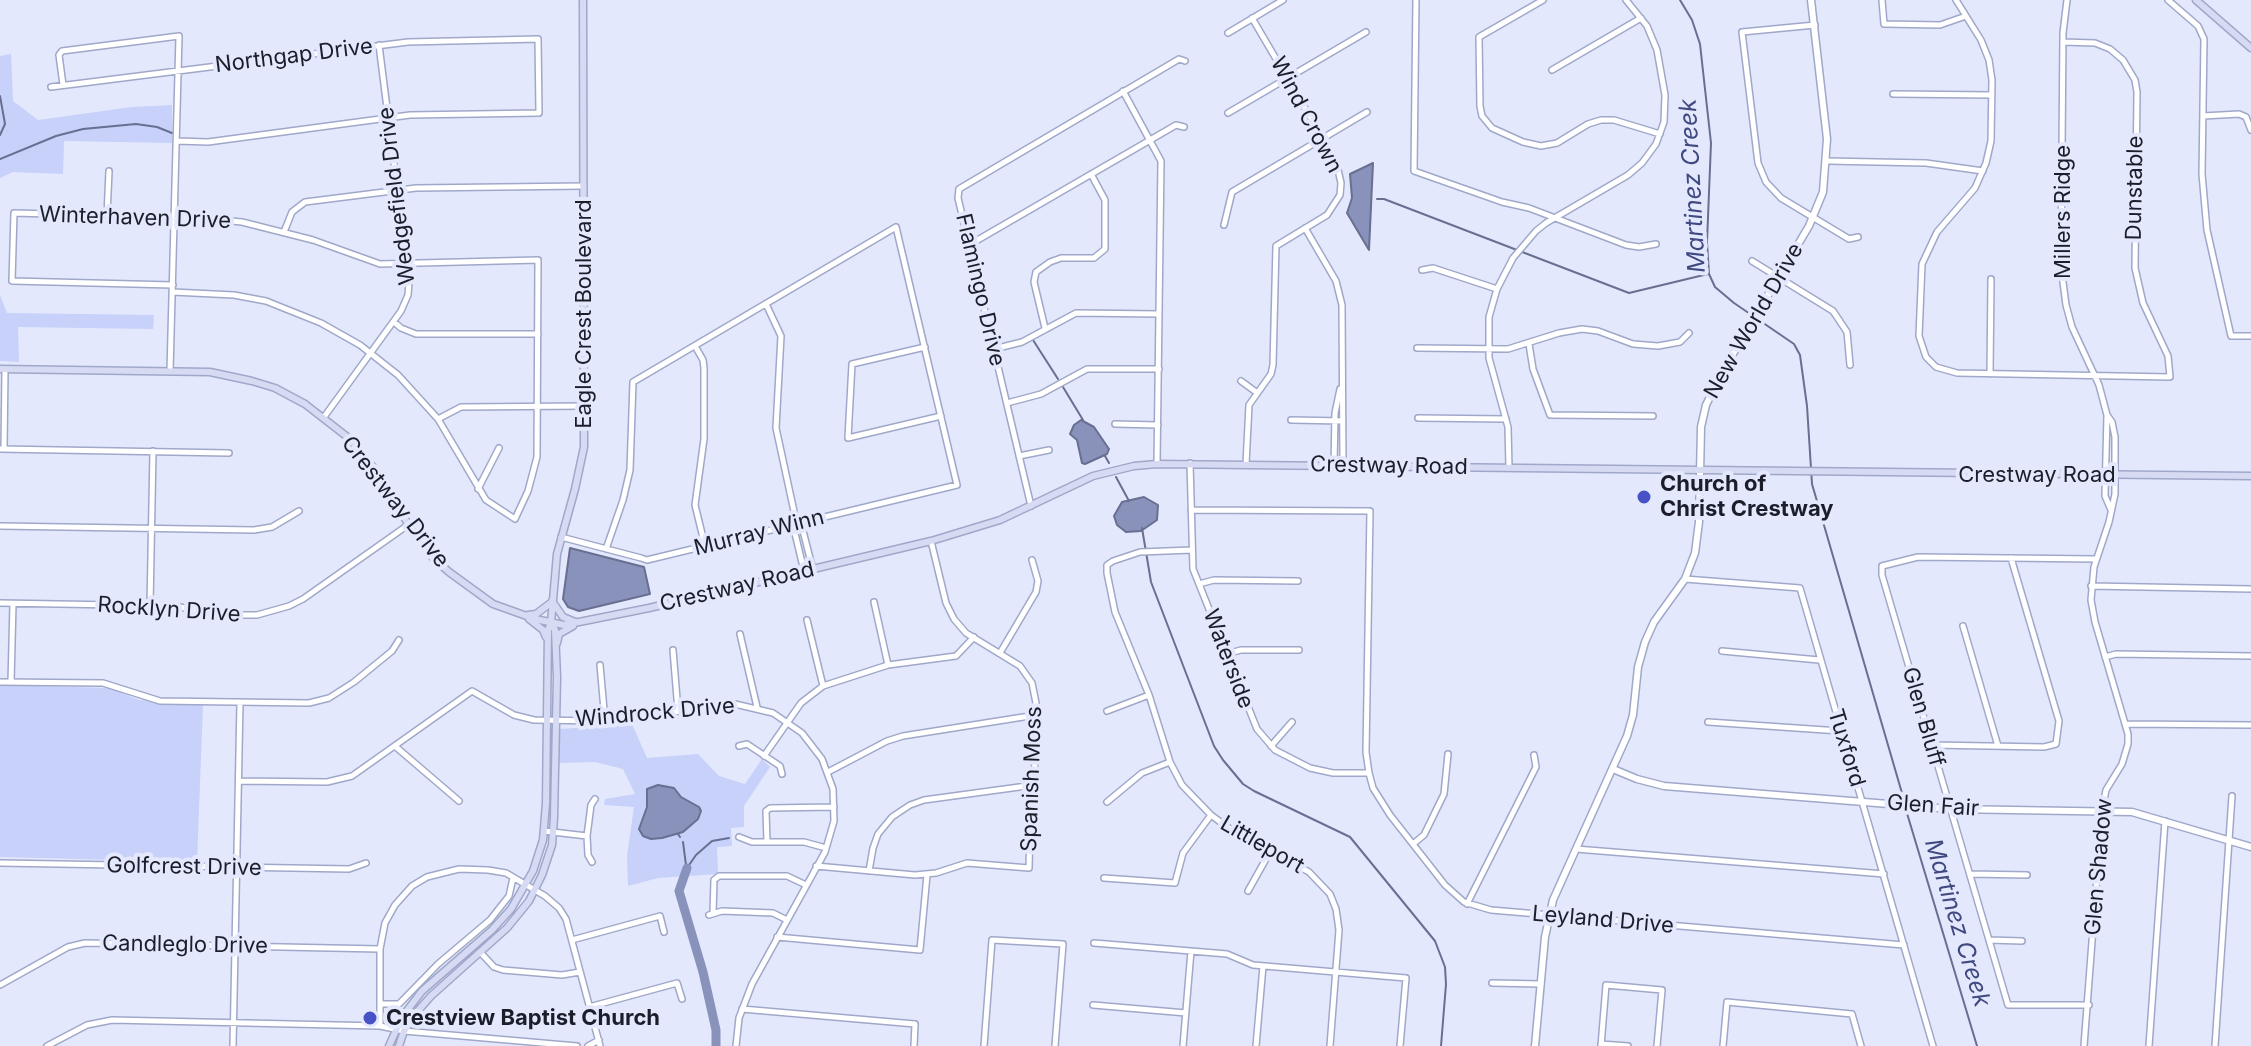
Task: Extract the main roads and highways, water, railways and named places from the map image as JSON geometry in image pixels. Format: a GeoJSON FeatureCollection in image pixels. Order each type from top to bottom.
{"type":"FeatureCollection","features":[{"type":"Feature","properties":{"kind":"main road","name":"Eagle Crest Boulevard"},"geometry":{"type":"LineString","coordinates":[[389,1046],[395,1030],[422,991],[501,921],[527,886],[540,853],[544,831],[548,641],[552,601],[561,537],[580,468],[585,406],[583,0]]}},
{"type":"Feature","properties":{"kind":"main road"},"geometry":{"type":"LineString","coordinates":[[2196,0],[2251,48]]}},
{"type":"Feature","properties":{"kind":"main road","name":"Crestway Drive"},"geometry":{"type":"LineString","coordinates":[[2,369],[210,372],[252,381],[295,398],[324,417],[366,457],[408,525],[433,558],[493,604],[551,623]]}},
{"type":"Feature","properties":{"kind":"main road","name":"Crestway Road"},"geometry":{"type":"LineString","coordinates":[[551,623],[580,623],[931,541],[988,524],[1093,476],[1157,464],[2251,476]]}},
{"type":"Feature","properties":{"kind":"main road"},"geometry":{"type":"LineString","coordinates":[[524,616],[536,614],[552,601],[563,617],[580,623]]}},
{"type":"Feature","properties":{"kind":"main road"},"geometry":{"type":"LineString","coordinates":[[524,616],[543,630],[548,641]]}},
{"type":"Feature","properties":{"kind":"main road","name":"Eagle Crest Boulevard"},"geometry":{"type":"LineString","coordinates":[[399,1046],[404,1031],[431,996],[518,916],[535,890],[547,861],[553,832],[556,721],[555,630],[551,623]]}},
{"type":"Feature","properties":{"kind":"main road"},"geometry":{"type":"LineString","coordinates":[[555,650],[559,634],[580,623]]}},
{"type":"Feature","properties":{"kind":"waterway","name":"Martinez Creek"},"geometry":{"type":"LineString","coordinates":[[1680,0],[1692,20],[1700,44],[1711,143],[1707,242],[1709,274],[1715,287],[1794,344],[1800,355],[1812,484],[1904,800]]}},
{"type":"Feature","properties":{"kind":"waterway"},"geometry":{"type":"LineString","coordinates":[[0,96],[5,124],[0,135]]}},
{"type":"Feature","properties":{"kind":"waterway"},"geometry":{"type":"LineString","coordinates":[[0,159],[56,136],[83,129],[136,124],[172,133]]}},
{"type":"Feature","properties":{"kind":"waterway"},"geometry":{"type":"LineString","coordinates":[[1377,199],[1384,199],[1629,293],[1708,274]]}},
{"type":"Feature","properties":{"kind":"waterway"},"geometry":{"type":"LineString","coordinates":[[1033,340],[1058,379]]}},
{"type":"Feature","properties":{"kind":"waterway"},"geometry":{"type":"LineString","coordinates":[[1063,387],[1083,420]]}},
{"type":"Feature","properties":{"kind":"waterway"},"geometry":{"type":"LineString","coordinates":[[1105,456],[1109,463]]}},
{"type":"Feature","properties":{"kind":"waterway"},"geometry":{"type":"LineString","coordinates":[[1116,477],[1129,501]]}},
{"type":"Feature","properties":{"kind":"waterway"},"geometry":{"type":"LineString","coordinates":[[1142,528],[1151,582],[1214,746],[1223,760],[1243,784],[1254,791],[1350,837],[1435,941],[1445,967],[1446,984],[1441,1046]]}},
{"type":"Feature","properties":{"kind":"waterway","name":"Martinez Creek"},"geometry":{"type":"LineString","coordinates":[[1906,810],[1977,1046]]}},
{"type":"Feature","properties":{"kind":"waterway"},"geometry":{"type":"LineString","coordinates":[[687,868],[712,841],[729,838]]}},
{"type":"Feature","properties":{"kind":"waterway"},"geometry":{"type":"LineString","coordinates":[[683,842],[686,865]]}},
{"type":"Feature","properties":{"kind":"waterway"},"geometry":{"type":"LineString","coordinates":[[687,868],[679,891],[703,972],[716,1030],[716,1046]]}},
{"type":"Feature","properties":{"kind":"place","name":"Church of Christ Crestway"},"geometry":{"type":"Point","coordinates":[1644,497]}},
{"type":"Feature","properties":{"kind":"place","name":"Crestview Baptist Church"},"geometry":{"type":"Point","coordinates":[370,1018]}}]}
